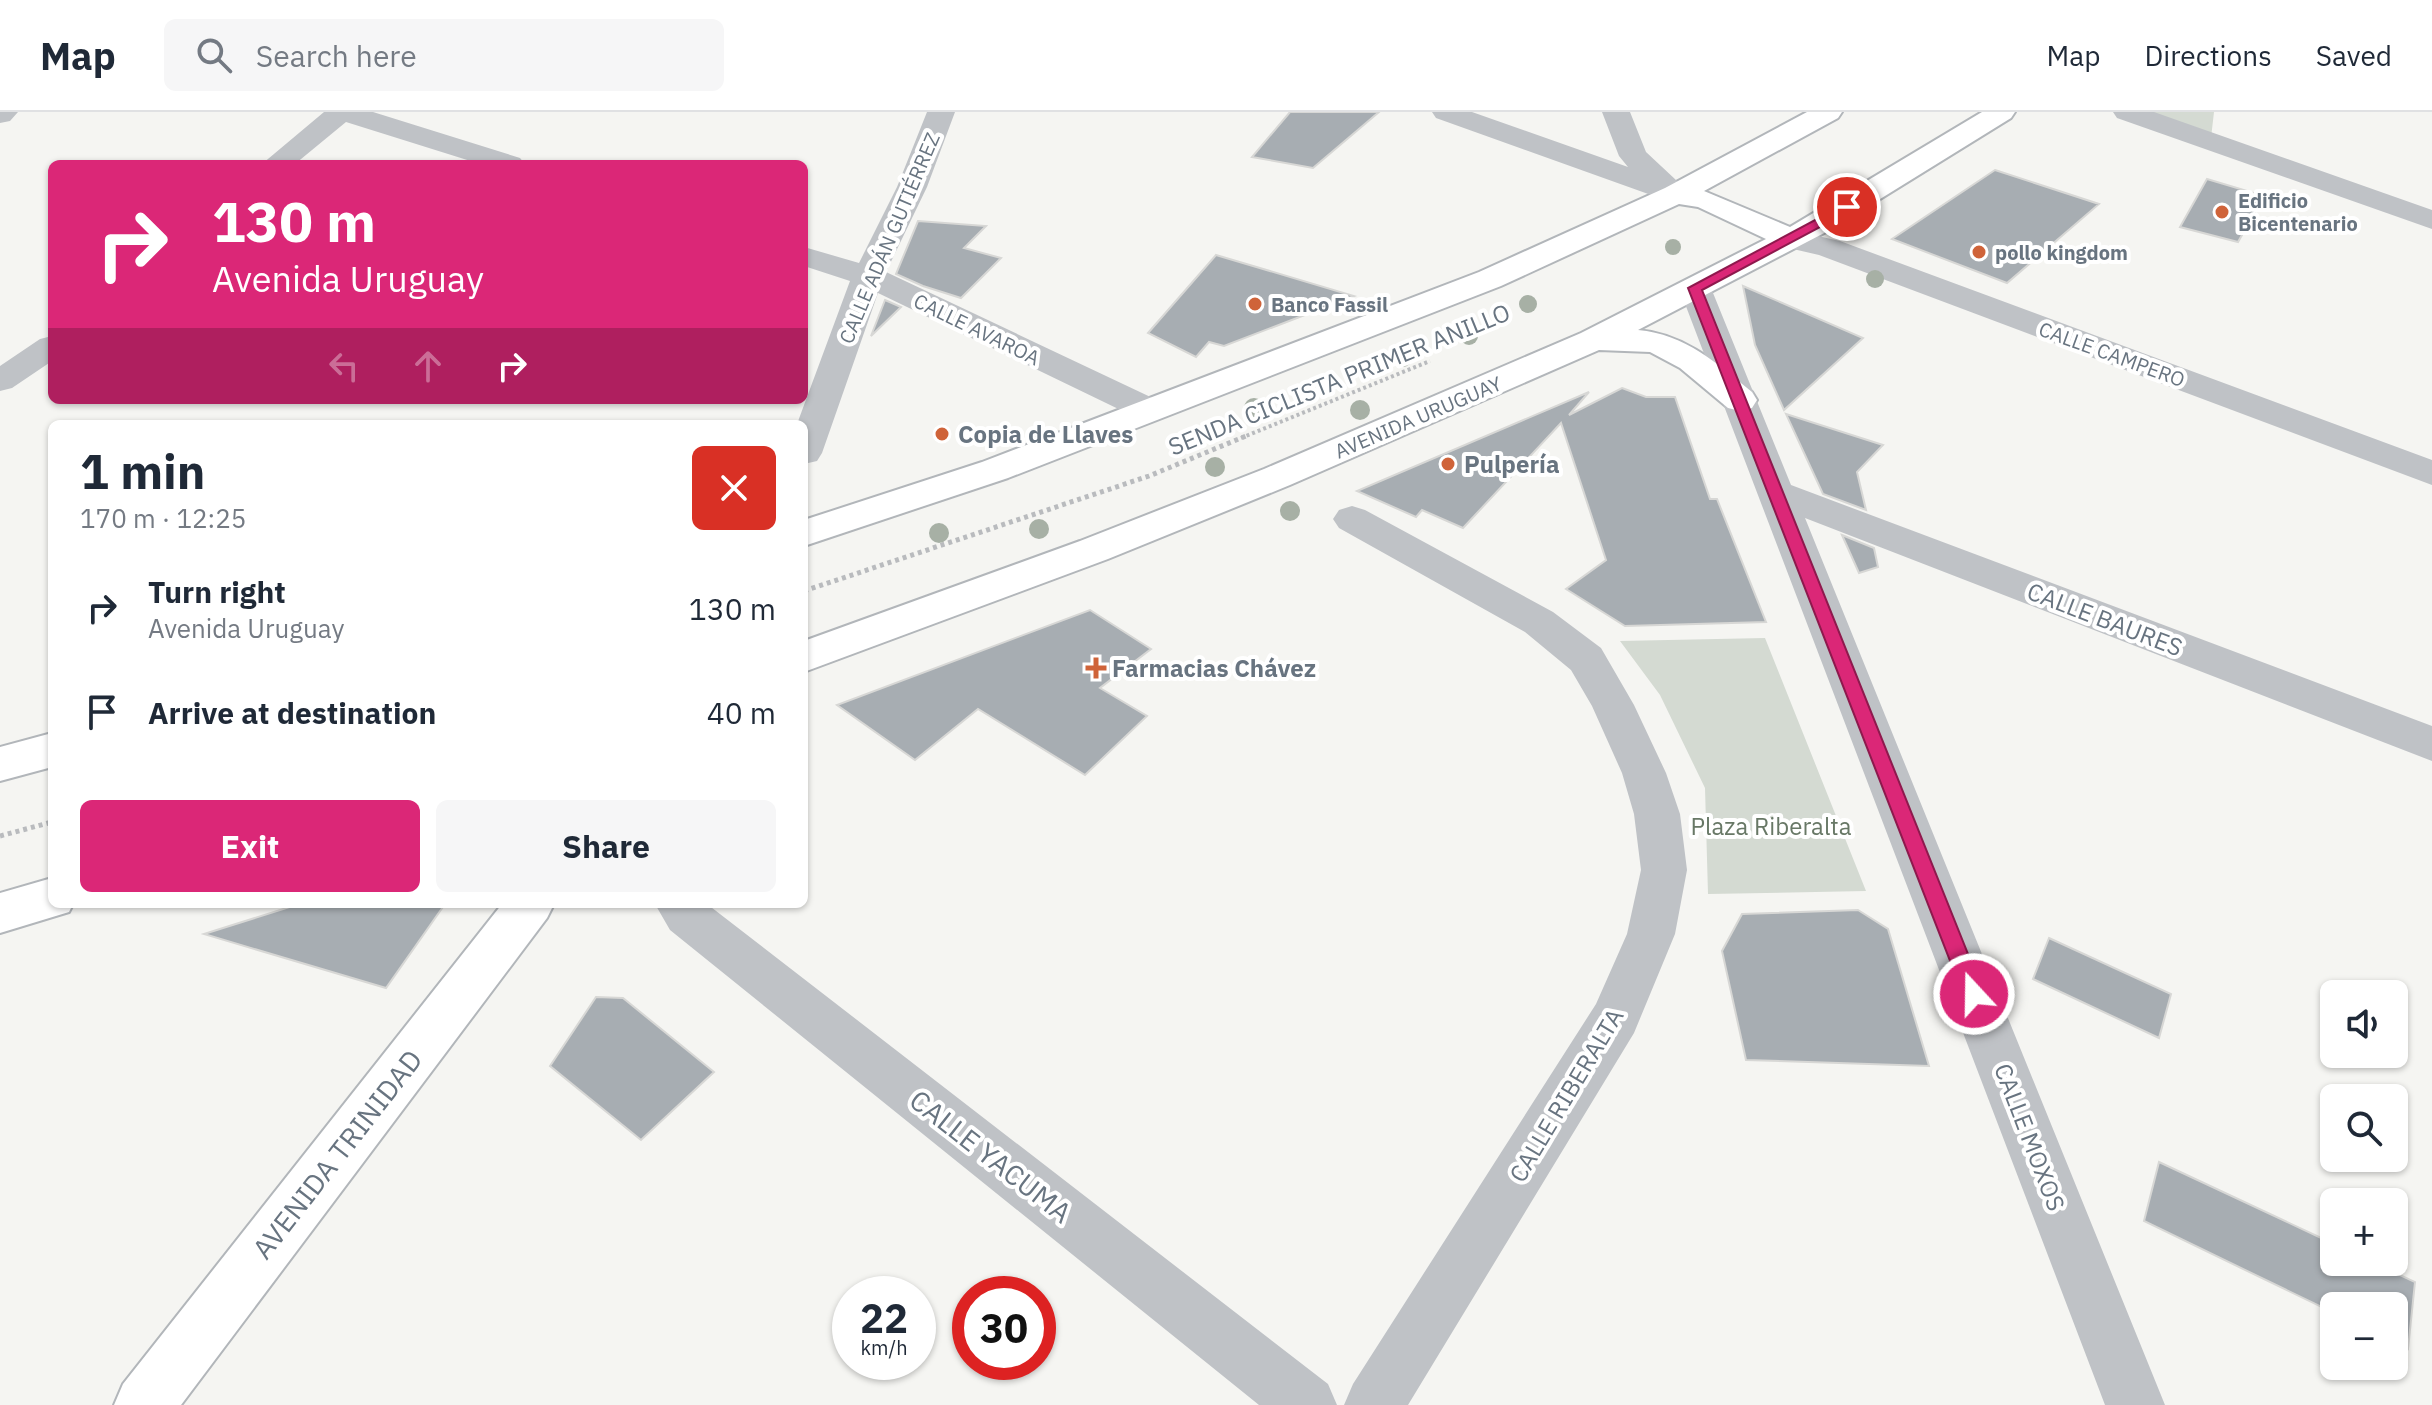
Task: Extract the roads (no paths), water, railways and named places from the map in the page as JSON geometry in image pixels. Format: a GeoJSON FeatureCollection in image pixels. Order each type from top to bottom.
{"type":"FeatureCollection","features":[{"type":"Feature","properties":{"kind":"main road"},"geometry":{"type":"LineString","coordinates":[[808,532],[995,470],[1490,279],[1676,194],[1828,112]]}},
{"type":"Feature","properties":{"kind":"main road","name":"AVENIDA URUGUAY"},"geometry":{"type":"LineString","coordinates":[[808,656],[1094,550],[1277,477],[1593,340],[1791,239],[2001,112]]}},
{"type":"Feature","properties":{"kind":"main road"},"geometry":{"type":"LineString","coordinates":[[1676,194],[1707,200],[1791,239]]}},
{"type":"Feature","properties":{"kind":"main road"},"geometry":{"type":"LineString","coordinates":[[1593,340],[1626,337],[1666,344],[1740,400]]}},
{"type":"Feature","properties":{"kind":"main road"},"geometry":{"type":"LineString","coordinates":[[0,764],[48,751]]}},
{"type":"Feature","properties":{"kind":"main road"},"geometry":{"type":"LineString","coordinates":[[0,913],[48,899]]}},
{"type":"Feature","properties":{"kind":"main road","name":"AVENIDA TRINIDAD"},"geometry":{"type":"LineString","coordinates":[[144,1405],[527,908]]}},
{"type":"Feature","properties":{"kind":"street"},"geometry":{"type":"LineString","coordinates":[[282,160],[342,112],[497,160]]}},
{"type":"Feature","properties":{"kind":"street","name":"CALLE ADÁN GUTIÉRREZ"},"geometry":{"type":"LineString","coordinates":[[808,442],[868,276],[912,187],[941,112]]}},
{"type":"Feature","properties":{"kind":"street"},"geometry":{"type":"LineString","coordinates":[[1446,112],[1676,194]]}},
{"type":"Feature","properties":{"kind":"street"},"geometry":{"type":"LineString","coordinates":[[1616,112],[1633,156],[1676,194]]}},
{"type":"Feature","properties":{"kind":"street"},"geometry":{"type":"LineString","coordinates":[[2127,112],[2432,220]]}},
{"type":"Feature","properties":{"kind":"street","name":"CALLE CAMPERO"},"geometry":{"type":"LineString","coordinates":[[1791,239],[1829,248],[2432,473]]}},
{"type":"Feature","properties":{"kind":"street","name":"CALLE AVAROA"},"geometry":{"type":"LineString","coordinates":[[808,257],[868,276],[1147,409]]}},
{"type":"Feature","properties":{"kind":"street","name":"CALLE MOXOS"},"geometry":{"type":"LineString","coordinates":[[1695,288],[2135,1405]]}},
{"type":"Feature","properties":{"kind":"street"},"geometry":{"type":"LineString","coordinates":[[0,381],[48,349]]}},
{"type":"Feature","properties":{"kind":"street","name":"CALLE BAURES"},"geometry":{"type":"LineString","coordinates":[[1778,494],[2432,744]]}},
{"type":"Feature","properties":{"kind":"street","name":"CALLE RIBERALTA"},"geometry":{"type":"LineString","coordinates":[[1352,519],[1539,622],[1586,659],[1613,705],[1644,773],[1657,814],[1664,870],[1651,934],[1616,1017],[1374,1405]]}},
{"type":"Feature","properties":{"kind":"street","name":"CALLE YACUMA"},"geometry":{"type":"LineString","coordinates":[[682,908],[687,916],[1307,1405]]}},
{"type":"Feature","properties":{"kind":"place","name":"Edificio Bicentenario"},"geometry":{"type":"Point","coordinates":[2222,212]}},
{"type":"Feature","properties":{"kind":"place","name":"pollo kingdom"},"geometry":{"type":"Point","coordinates":[1979,252]}},
{"type":"Feature","properties":{"kind":"place","name":"Banco Fassil"},"geometry":{"type":"Point","coordinates":[1255,304]}},
{"type":"Feature","properties":{"kind":"place","name":"Copia de Llaves"},"geometry":{"type":"Point","coordinates":[942,434]}},
{"type":"Feature","properties":{"kind":"place","name":"Pulpería"},"geometry":{"type":"Point","coordinates":[1448,464]}},
{"type":"Feature","properties":{"kind":"place","name":"Farmacias Chávez"},"geometry":{"type":"Point","coordinates":[1096,668]}},
{"type":"Feature","properties":{"kind":"park label","name":"Plaza Riberalta"},"geometry":{"type":"Point","coordinates":[1771,826]}}]}
